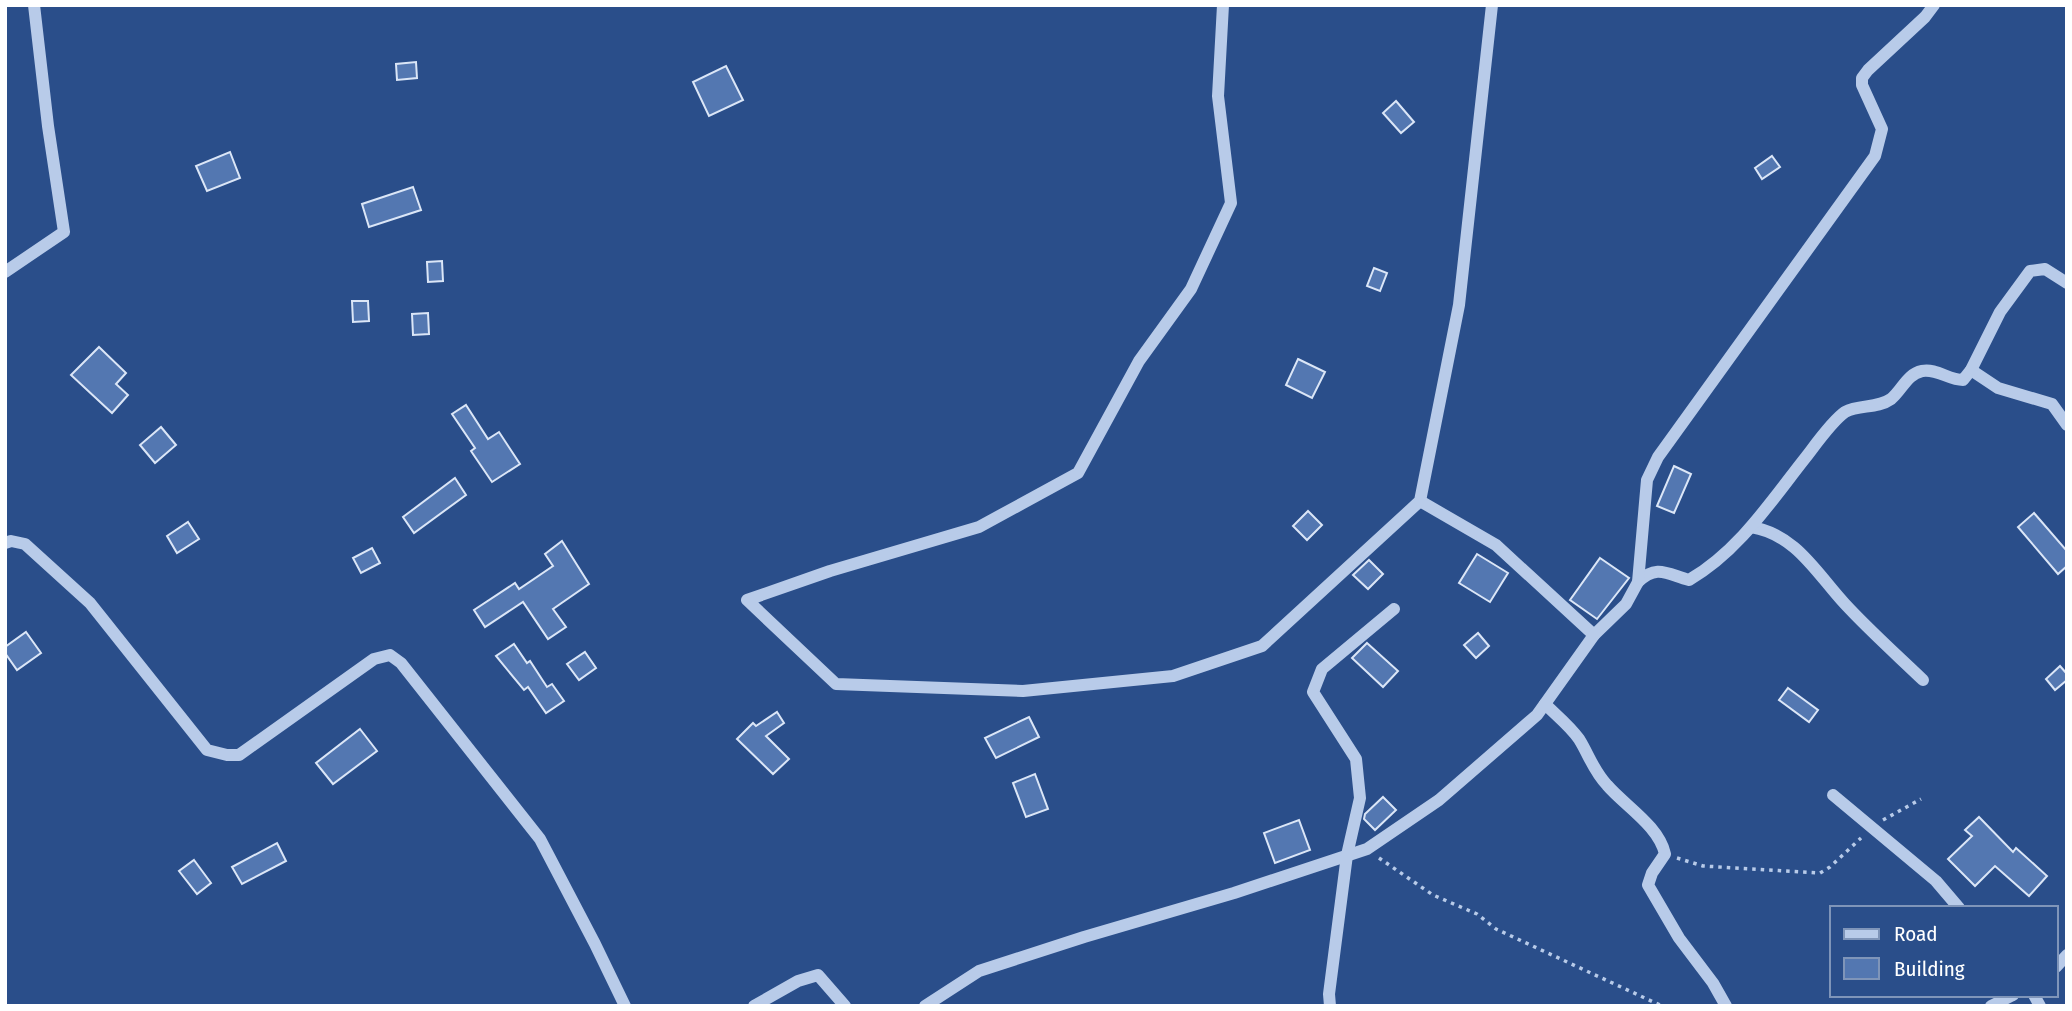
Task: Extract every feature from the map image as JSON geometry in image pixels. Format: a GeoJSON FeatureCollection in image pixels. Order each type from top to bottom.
{"type":"FeatureCollection","features":[{"type":"Feature","properties":{"kind":"street"},"geometry":{"type":"LineString","coordinates":[[5,272],[64,232],[34,5]]}},
{"type":"Feature","properties":{"kind":"street"},"geometry":{"type":"LineString","coordinates":[[1223,5],[1218,96],[1231,204],[1191,289],[1139,361],[1078,473],[979,527],[830,571],[747,600],[836,684],[1023,691],[1173,676],[1262,646],[1420,501],[1460,305],[1492,5]]}},
{"type":"Feature","properties":{"kind":"street"},"geometry":{"type":"LineString","coordinates":[[925,1006],[979,971],[1367,849],[1439,800],[1537,715],[1594,635],[1626,604],[1637,582],[1647,480],[1658,457],[1875,156],[1882,129],[1862,85],[1862,78],[1934,5]]}},
{"type":"Feature","properties":{"kind":"street"},"geometry":{"type":"LineString","coordinates":[[1637,582],[1648,573],[1659,571],[1689,580],[1727,553],[1845,412],[1875,407],[1890,399],[1912,375],[1922,371],[1929,370],[1954,380],[1963,380],[1971,370],[2000,312],[2030,271],[2045,269],[2067,283]]}},
{"type":"Feature","properties":{"kind":"street"},"geometry":{"type":"LineString","coordinates":[[1971,370],[1998,388],[2052,404],[2067,425]]}},
{"type":"Feature","properties":{"kind":"street"},"geometry":{"type":"LineString","coordinates":[[1420,501],[1496,545],[1594,635]]}},
{"type":"Feature","properties":{"kind":"street"},"geometry":{"type":"LineString","coordinates":[[1751,527],[1770,530],[1793,547],[1818,570],[1845,604],[1923,680]]}},
{"type":"Feature","properties":{"kind":"street"},"geometry":{"type":"LineString","coordinates":[[7,539],[26,544],[90,603],[207,750],[239,755],[374,659],[390,655],[401,663],[540,839],[596,944],[625,1006]]}},
{"type":"Feature","properties":{"kind":"street"},"geometry":{"type":"LineString","coordinates":[[1330,1006],[1329,994],[1347,855],[1360,798],[1356,759],[1312,692],[1322,669],[1394,609]]}},
{"type":"Feature","properties":{"kind":"street"},"geometry":{"type":"LineString","coordinates":[[1545,704],[1578,738],[1591,766],[1607,785],[1663,844],[1665,854],[1652,873],[1648,885],[1679,938],[1713,983],[1726,1006]]}},
{"type":"Feature","properties":{"kind":"street"},"geometry":{"type":"LineString","coordinates":[[1833,795],[1936,881],[1957,906]]}},
{"type":"Feature","properties":{"kind":"street"},"geometry":{"type":"LineString","coordinates":[[754,1006],[798,981],[818,975],[845,1006]]}},
{"type":"Feature","properties":{"kind":"street"},"geometry":{"type":"LineString","coordinates":[[1991,1006],[2009,997]]}},
{"type":"Feature","properties":{"kind":"path"},"geometry":{"type":"LineString","coordinates":[[1665,854],[1703,866],[1820,873],[1888,816],[1921,799]]}},
{"type":"Feature","properties":{"kind":"path"},"geometry":{"type":"LineString","coordinates":[[1367,849],[1433,895],[1477,914],[1496,929],[1662,1006]]}},
{"type":"Feature","properties":{"kind":"building"},"geometry":{"type":"Polygon","coordinates":[[[416,62],[417,78],[397,80],[396,64],[416,62]]]}},
{"type":"Feature","properties":{"kind":"building"},"geometry":{"type":"Polygon","coordinates":[[[726,66],[743,100],[709,116],[693,82],[726,66]]]}},
{"type":"Feature","properties":{"kind":"building"},"geometry":{"type":"Polygon","coordinates":[[[1396,101],[1414,122],[1401,133],[1383,113],[1396,101]]]}},
{"type":"Feature","properties":{"kind":"building"},"geometry":{"type":"Polygon","coordinates":[[[230,152],[240,178],[207,191],[196,166],[230,152]]]}},
{"type":"Feature","properties":{"kind":"building"},"geometry":{"type":"Polygon","coordinates":[[[1772,156],[1780,167],[1762,179],[1755,168],[1772,156]]]}},
{"type":"Feature","properties":{"kind":"building"},"geometry":{"type":"Polygon","coordinates":[[[413,187],[421,210],[369,227],[362,204],[413,187]]]}},
{"type":"Feature","properties":{"kind":"building"},"geometry":{"type":"Polygon","coordinates":[[[442,261],[443,281],[428,282],[427,262],[442,261]]]}},
{"type":"Feature","properties":{"kind":"building"},"geometry":{"type":"Polygon","coordinates":[[[1374,268],[1387,273],[1380,291],[1367,286],[1374,268]]]}},
{"type":"Feature","properties":{"kind":"building"},"geometry":{"type":"Polygon","coordinates":[[[352,301],[368,301],[369,321],[353,322],[352,301]]]}},
{"type":"Feature","properties":{"kind":"building"},"geometry":{"type":"Polygon","coordinates":[[[428,313],[429,334],[413,335],[412,314],[428,313]]]}},
{"type":"Feature","properties":{"kind":"building"},"geometry":{"type":"Polygon","coordinates":[[[99,347],[126,373],[116,384],[128,395],[112,413],[71,375],[99,347]]]}},
{"type":"Feature","properties":{"kind":"building"},"geometry":{"type":"Polygon","coordinates":[[[1298,359],[1325,372],[1312,398],[1286,385],[1298,359]]]}},
{"type":"Feature","properties":{"kind":"building"},"geometry":{"type":"Polygon","coordinates":[[[466,405],[488,439],[499,432],[520,464],[492,482],[471,451],[475,448],[452,414],[466,405]]]}},
{"type":"Feature","properties":{"kind":"building"},"geometry":{"type":"Polygon","coordinates":[[[161,427],[176,445],[155,463],[140,445],[161,427]]]}},
{"type":"Feature","properties":{"kind":"building"},"geometry":{"type":"Polygon","coordinates":[[[1674,466],[1691,474],[1674,513],[1657,506],[1674,466]]]}},
{"type":"Feature","properties":{"kind":"building"},"geometry":{"type":"Polygon","coordinates":[[[455,478],[466,495],[414,533],[403,517],[455,478]]]}},
{"type":"Feature","properties":{"kind":"building"},"geometry":{"type":"Polygon","coordinates":[[[1308,511],[1322,525],[1307,540],[1293,526],[1308,511]]]}},
{"type":"Feature","properties":{"kind":"building"},"geometry":{"type":"Polygon","coordinates":[[[2034,513],[2067,551],[2067,566],[2058,574],[2018,527],[2034,513]]]}},
{"type":"Feature","properties":{"kind":"building"},"geometry":{"type":"Polygon","coordinates":[[[188,522],[199,539],[177,553],[167,536],[188,522]]]}},
{"type":"Feature","properties":{"kind":"building"},"geometry":{"type":"Polygon","coordinates":[[[562,541],[589,584],[553,609],[566,627],[548,639],[523,602],[485,627],[474,610],[515,583],[519,589],[553,566],[545,554],[562,541]]]}},
{"type":"Feature","properties":{"kind":"building"},"geometry":{"type":"Polygon","coordinates":[[[372,548],[380,563],[361,573],[353,558],[372,548]]]}},
{"type":"Feature","properties":{"kind":"building"},"geometry":{"type":"Polygon","coordinates":[[[1477,554],[1508,573],[1490,602],[1459,583],[1477,554]]]}},
{"type":"Feature","properties":{"kind":"building"},"geometry":{"type":"Polygon","coordinates":[[[1600,558],[1629,578],[1597,619],[1570,600],[1600,558]]]}},
{"type":"Feature","properties":{"kind":"building"},"geometry":{"type":"Polygon","coordinates":[[[1369,560],[1383,574],[1368,589],[1353,575],[1369,560]]]}},
{"type":"Feature","properties":{"kind":"building"},"geometry":{"type":"Polygon","coordinates":[[[26,632],[41,653],[17,670],[5,653],[5,647],[26,632]]]}},
{"type":"Feature","properties":{"kind":"building"},"geometry":{"type":"Polygon","coordinates":[[[1478,633],[1489,646],[1476,658],[1464,645],[1478,633]]]}},
{"type":"Feature","properties":{"kind":"building"},"geometry":{"type":"Polygon","coordinates":[[[1367,643],[1398,671],[1383,687],[1352,658],[1367,643]]]}},
{"type":"Feature","properties":{"kind":"building"},"geometry":{"type":"Polygon","coordinates":[[[514,644],[527,663],[530,661],[547,687],[552,684],[564,701],[546,713],[528,687],[524,690],[496,656],[514,644]]]}},
{"type":"Feature","properties":{"kind":"building"},"geometry":{"type":"Polygon","coordinates":[[[585,652],[596,668],[579,680],[567,664],[585,652]]]}},
{"type":"Feature","properties":{"kind":"building"},"geometry":{"type":"Polygon","coordinates":[[[2060,666],[2067,674],[2067,680],[2055,690],[2046,679],[2060,666]]]}},
{"type":"Feature","properties":{"kind":"building"},"geometry":{"type":"Polygon","coordinates":[[[1788,688],[1818,710],[1809,722],[1779,700],[1788,688]]]}},
{"type":"Feature","properties":{"kind":"building"},"geometry":{"type":"Polygon","coordinates":[[[777,712],[784,723],[766,736],[789,759],[773,774],[737,739],[753,723],[756,726],[777,712]]]}},
{"type":"Feature","properties":{"kind":"building"},"geometry":{"type":"Polygon","coordinates":[[[1029,717],[1039,737],[996,758],[985,738],[1029,717]]]}},
{"type":"Feature","properties":{"kind":"building"},"geometry":{"type":"Polygon","coordinates":[[[360,729],[377,751],[333,784],[316,763],[360,729]]]}},
{"type":"Feature","properties":{"kind":"building"},"geometry":{"type":"Polygon","coordinates":[[[1035,774],[1048,809],[1026,817],[1013,783],[1035,774]]]}},
{"type":"Feature","properties":{"kind":"building"},"geometry":{"type":"Polygon","coordinates":[[[1383,797],[1396,810],[1375,830],[1364,819],[1365,814],[1383,797]]]}},
{"type":"Feature","properties":{"kind":"building"},"geometry":{"type":"Polygon","coordinates":[[[1979,817],[2013,852],[2016,848],[2047,876],[2029,896],[1995,866],[1975,886],[1948,859],[1972,836],[1965,830],[1979,817]]]}},
{"type":"Feature","properties":{"kind":"building"},"geometry":{"type":"Polygon","coordinates":[[[1299,820],[1310,850],[1275,863],[1264,833],[1299,820]]]}},
{"type":"Feature","properties":{"kind":"building"},"geometry":{"type":"Polygon","coordinates":[[[277,843],[286,861],[242,884],[232,867],[277,843]]]}},
{"type":"Feature","properties":{"kind":"building"},"geometry":{"type":"Polygon","coordinates":[[[194,860],[211,883],[197,894],[179,871],[194,860]]]}}]}
